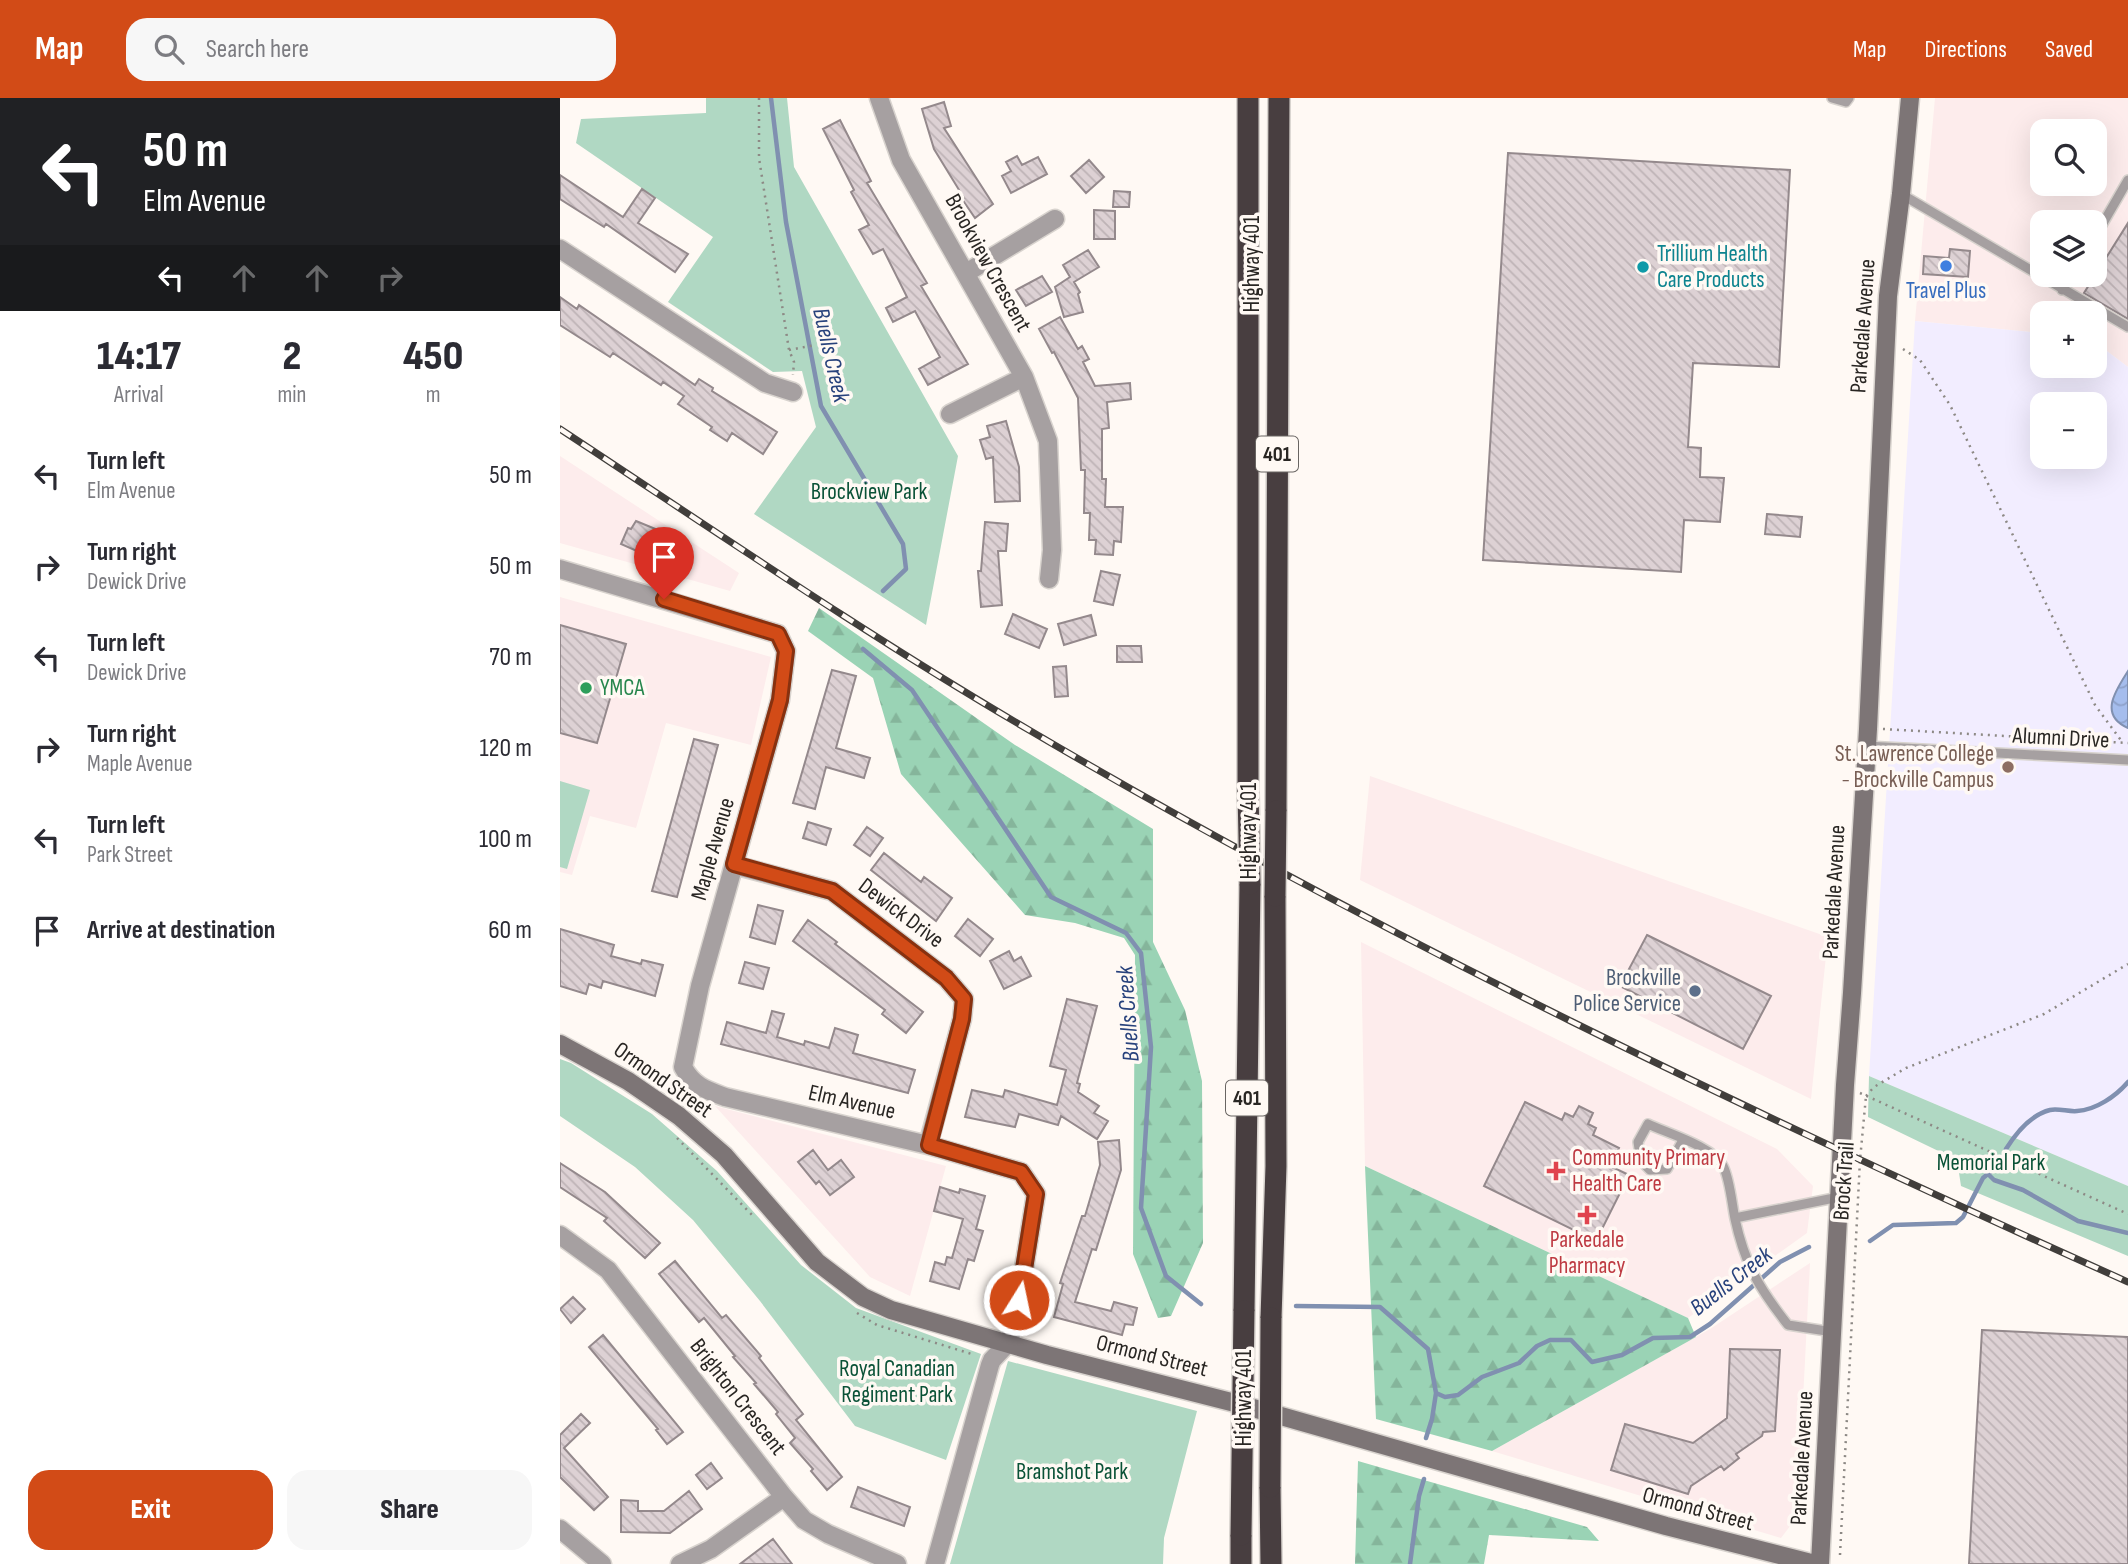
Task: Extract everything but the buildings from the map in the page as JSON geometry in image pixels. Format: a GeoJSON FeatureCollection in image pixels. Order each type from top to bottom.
{"type":"FeatureCollection","features":[{"type":"Feature","properties":{"kind":"highway","name":"Highway 401"},"geometry":{"type":"LineString","coordinates":[[1241,1564],[1250,884],[1248,98]]}},
{"type":"Feature","properties":{"kind":"highway","name":"Highway 401"},"geometry":{"type":"LineString","coordinates":[[1271,1564],[1271,1318],[1276,1166],[1279,98]]}},
{"type":"Feature","properties":{"kind":"main road","name":"Parkedale Avenue"},"geometry":{"type":"LineString","coordinates":[[1818,1564],[1867,737],[1885,339],[1910,98]]}},
{"type":"Feature","properties":{"kind":"main road","name":"Ormond Street"},"geometry":{"type":"LineString","coordinates":[[560,1044],[628,1081],[679,1116],[724,1155],[817,1262],[863,1297],[891,1311],[1239,1404],[1666,1527],[1818,1564]]}},
{"type":"Feature","properties":{"kind":"street","name":"Brookview Crescent"},"geometry":{"type":"LineString","coordinates":[[879,98],[901,160],[1024,377],[1048,441],[1052,550],[1049,579]]}},
{"type":"Feature","properties":{"kind":"street"},"geometry":{"type":"LineString","coordinates":[[966,273],[1055,219]]}},
{"type":"Feature","properties":{"kind":"street"},"geometry":{"type":"LineString","coordinates":[[560,249],[765,383],[793,392]]}},
{"type":"Feature","properties":{"kind":"street"},"geometry":{"type":"LineString","coordinates":[[950,414],[1024,377]]}},
{"type":"Feature","properties":{"kind":"street","name":"Maple Avenue"},"geometry":{"type":"LineString","coordinates":[[560,569],[778,634],[786,651],[780,700],[700,986],[683,1067],[689,1077]]}},
{"type":"Feature","properties":{"kind":"street","name":"Dewick Drive"},"geometry":{"type":"LineString","coordinates":[[734,864],[832,891],[946,978],[964,999],[962,1019],[929,1145]]}},
{"type":"Feature","properties":{"kind":"street","name":"Elm Avenue"},"geometry":{"type":"LineString","coordinates":[[689,1077],[701,1089],[725,1097],[929,1145],[1021,1172],[1037,1196],[1017,1312],[1008,1343]]}},
{"type":"Feature","properties":{"kind":"street","name":"Brighton Crescent"},"geometry":{"type":"LineString","coordinates":[[560,1235],[608,1270],[804,1520],[828,1534],[897,1564]]}},
{"type":"Feature","properties":{"kind":"street"},"geometry":{"type":"LineString","coordinates":[[935,1564],[990,1365],[1008,1343]]}},
{"type":"Feature","properties":{"kind":"street"},"geometry":{"type":"LineString","coordinates":[[680,1564],[711,1549],[784,1497]]}},
{"type":"Feature","properties":{"kind":"street"},"geometry":{"type":"LineString","coordinates":[[560,1530],[602,1564]]}},
{"type":"Feature","properties":{"kind":"lane"},"geometry":{"type":"LineString","coordinates":[[1832,98],[1846,102],[1849,98]]}},
{"type":"Feature","properties":{"kind":"lane"},"geometry":{"type":"LineString","coordinates":[[2107,216],[2128,180]]}},
{"type":"Feature","properties":{"kind":"lane"},"geometry":{"type":"LineString","coordinates":[[1901,194],[2128,327]]}},
{"type":"Feature","properties":{"kind":"lane","name":"Alumni Drive"},"geometry":{"type":"LineString","coordinates":[[1867,737],[2128,760]]}},
{"type":"Feature","properties":{"kind":"lane"},"geometry":{"type":"LineString","coordinates":[[1683,1140],[1667,1169],[1650,1170],[1641,1161],[1638,1142],[1648,1124],[1683,1140],[1707,1151],[1723,1165],[1749,1269],[1760,1288],[1788,1325],[1833,1332]]}},
{"type":"Feature","properties":{"kind":"lane"},"geometry":{"type":"LineString","coordinates":[[1735,1218],[1839,1197]]}},
{"type":"Feature","properties":{"kind":"path"},"geometry":{"type":"LineString","coordinates":[[758,98],[759,158],[789,350],[794,362],[793,392]]}},
{"type":"Feature","properties":{"kind":"path"},"geometry":{"type":"LineString","coordinates":[[1885,339],[1920,360],[1950,405],[2095,705],[2123,743]]}},
{"type":"Feature","properties":{"kind":"path"},"geometry":{"type":"LineString","coordinates":[[789,350],[816,345]]}},
{"type":"Feature","properties":{"kind":"path"},"geometry":{"type":"LineString","coordinates":[[1867,737],[2128,743]]}},
{"type":"Feature","properties":{"kind":"path"},"geometry":{"type":"LineString","coordinates":[[2128,964],[2044,1014],[1906,1068],[1874,1087],[1866,1096],[2128,1214]]}},
{"type":"Feature","properties":{"kind":"path","name":"Brock Trail"},"geometry":{"type":"LineString","coordinates":[[1840,1555],[1860,1160],[1866,1096]]}},
{"type":"Feature","properties":{"kind":"path"},"geometry":{"type":"LineString","coordinates":[[1681,1517],[1687,1497]]}},
{"type":"Feature","properties":{"kind":"shaded area"},"geometry":{"type":"Polygon","coordinates":[[[1935,98],[2128,98],[2128,367],[2107,351],[2107,301],[2030,301],[2030,332],[1915,321],[1935,98]]]}},
{"type":"Feature","properties":{"kind":"shaded area","name":"St. Lawrence College - Brockville Campus"},"geometry":{"type":"Polygon","coordinates":[[[1915,321],[2030,332],[2030,378],[2107,378],[2107,351],[2128,367],[2128,1186],[1869,1076],[1915,321]]]}},
{"type":"Feature","properties":{"kind":"shaded area"},"geometry":{"type":"Polygon","coordinates":[[[560,456],[739,573],[730,591],[560,543],[560,456]]]}},
{"type":"Feature","properties":{"kind":"shaded area"},"geometry":{"type":"Polygon","coordinates":[[[560,597],[771,657],[751,745],[666,723],[636,828],[590,816],[572,875],[560,872],[560,597]]]}},
{"type":"Feature","properties":{"kind":"shaded area"},"geometry":{"type":"Polygon","coordinates":[[[1370,776],[1828,937],[1811,1099],[1360,880],[1370,776]]]}},
{"type":"Feature","properties":{"kind":"shaded area"},"geometry":{"type":"Polygon","coordinates":[[[1361,942],[1777,1149],[1813,1186],[1807,1233],[1688,1318],[1365,1166],[1361,942]]]}},
{"type":"Feature","properties":{"kind":"shaded area"},"geometry":{"type":"Polygon","coordinates":[[[715,1106],[946,1166],[910,1296],[870,1277],[715,1106]]]}},
{"type":"Feature","properties":{"kind":"shaded area"},"geometry":{"type":"Polygon","coordinates":[[[1810,1263],[1797,1517],[1781,1538],[1492,1451],[1710,1329],[1810,1263]]]}},
{"type":"Feature","properties":{"kind":"green space","name":"Brockview Park"},"geometry":{"type":"Polygon","coordinates":[[[706,98],[787,98],[794,167],[958,456],[926,625],[754,514],[816,427],[802,371],[773,372],[668,302],[713,237],[576,143],[581,119],[706,113],[706,98]]]}},
{"type":"Feature","properties":{"kind":"green space"},"geometry":{"type":"Polygon","coordinates":[[[819,608],[1015,745],[1153,829],[1153,942],[1185,1010],[1202,1081],[1203,1243],[1171,1316],[1158,1318],[1133,1254],[1135,955],[1124,938],[1075,923],[1025,915],[901,774],[873,678],[808,631],[819,608]]]}},
{"type":"Feature","properties":{"kind":"green space"},"geometry":{"type":"Polygon","coordinates":[[[560,781],[590,790],[567,869],[560,867],[560,781]]]}},
{"type":"Feature","properties":{"kind":"green space","name":"Royal Canadian Regiment Park"},"geometry":{"type":"Polygon","coordinates":[[[560,1059],[571,1063],[652,1114],[717,1171],[801,1265],[856,1308],[981,1354],[946,1460],[855,1426],[760,1301],[693,1220],[635,1167],[560,1116],[560,1059]]]}},
{"type":"Feature","properties":{"kind":"green space","name":"Memorial Park"},"geometry":{"type":"Polygon","coordinates":[[[1869,1076],[2128,1186],[2128,1256],[1961,1186],[1957,1160],[1868,1117],[1869,1076]]]}},
{"type":"Feature","properties":{"kind":"green space"},"geometry":{"type":"Polygon","coordinates":[[[1365,1166],[1688,1318],[1696,1337],[1492,1451],[1376,1419],[1365,1166]]]}},
{"type":"Feature","properties":{"kind":"green space","name":"Bramshot Park"},"geometry":{"type":"Polygon","coordinates":[[[1008,1361],[1197,1411],[1164,1538],[1163,1564],[950,1564],[1008,1361]]]}},
{"type":"Feature","properties":{"kind":"green space"},"geometry":{"type":"Polygon","coordinates":[[[1358,1461],[1587,1527],[1599,1541],[1489,1535],[1484,1564],[1355,1564],[1358,1461]]]}},
{"type":"Feature","properties":{"kind":"water"},"geometry":{"type":"Polygon","coordinates":[[[2128,671],[2128,728],[2114,716],[2112,702],[2128,671]]]}},
{"type":"Feature","properties":{"kind":"waterway","name":"Buells Creek"},"geometry":{"type":"LineString","coordinates":[[771,98],[786,222],[821,406],[903,544],[906,569],[883,591]]}},
{"type":"Feature","properties":{"kind":"waterway","name":"Buells Creek"},"geometry":{"type":"LineString","coordinates":[[863,649],[912,690],[1051,897],[1126,933],[1141,953],[1151,1047],[1141,1208],[1166,1276],[1201,1304]]}},
{"type":"Feature","properties":{"kind":"waterway"},"geometry":{"type":"LineString","coordinates":[[2006,1149],[2019,1131],[2043,1112],[2091,1108],[2112,1097],[2128,1082]]}},
{"type":"Feature","properties":{"kind":"waterway","name":"Buells Creek"},"geometry":{"type":"LineString","coordinates":[[1870,1241],[1893,1225],[1956,1223],[1963,1217],[1983,1178],[2000,1164]]}},
{"type":"Feature","properties":{"kind":"waterway","name":"Buells Creek"},"geometry":{"type":"LineString","coordinates":[[1989,1175],[1994,1180],[2023,1190],[2078,1221],[2128,1233]]}},
{"type":"Feature","properties":{"kind":"waterway","name":"Buells Creek"},"geometry":{"type":"LineString","coordinates":[[1436,1393],[1445,1397],[1458,1395],[1482,1377],[1519,1363],[1537,1346],[1550,1340],[1571,1340],[1592,1362],[1622,1355],[1653,1338],[1690,1337],[1710,1324],[1780,1262],[1809,1247]]}},
{"type":"Feature","properties":{"kind":"waterway","name":"Buells Creek"},"geometry":{"type":"LineString","coordinates":[[1296,1306],[1380,1307],[1428,1349],[1436,1393],[1426,1438]]}},
{"type":"Feature","properties":{"kind":"waterway"},"geometry":{"type":"LineString","coordinates":[[1410,1564],[1419,1496],[1424,1479]]}},
{"type":"Feature","properties":{"kind":"railway"},"geometry":{"type":"LineString","coordinates":[[560,429],[910,658],[1162,807],[1433,952],[1571,1021],[1848,1154],[2128,1282]]}},
{"type":"Feature","properties":{"kind":"place","name":"Travel Plus"},"geometry":{"type":"Point","coordinates":[1946,266]}},
{"type":"Feature","properties":{"kind":"place","name":"Trillium Health Care Products"},"geometry":{"type":"Point","coordinates":[1643,267]}},
{"type":"Feature","properties":{"kind":"place","name":"YMCA"},"geometry":{"type":"Point","coordinates":[586,688]}},
{"type":"Feature","properties":{"kind":"place","name":"St. Lawrence College - Brockville Campus"},"geometry":{"type":"Point","coordinates":[2008,767]}},
{"type":"Feature","properties":{"kind":"place","name":"Brockville Police Service"},"geometry":{"type":"Point","coordinates":[1695,991]}},
{"type":"Feature","properties":{"kind":"place","name":"Community Primary Health Care"},"geometry":{"type":"Point","coordinates":[1556,1171]}},
{"type":"Feature","properties":{"kind":"place","name":"Parkedale Pharmacy"},"geometry":{"type":"Point","coordinates":[1587,1215]}},
{"type":"Feature","properties":{"kind":"route"},"geometry":{"type":"LineString","coordinates":[[664,599],[778,634],[786,651],[780,700],[734,864],[832,891],[946,978],[964,999],[962,1019],[929,1145],[1021,1172],[1036,1194],[1019,1300]]}}]}
